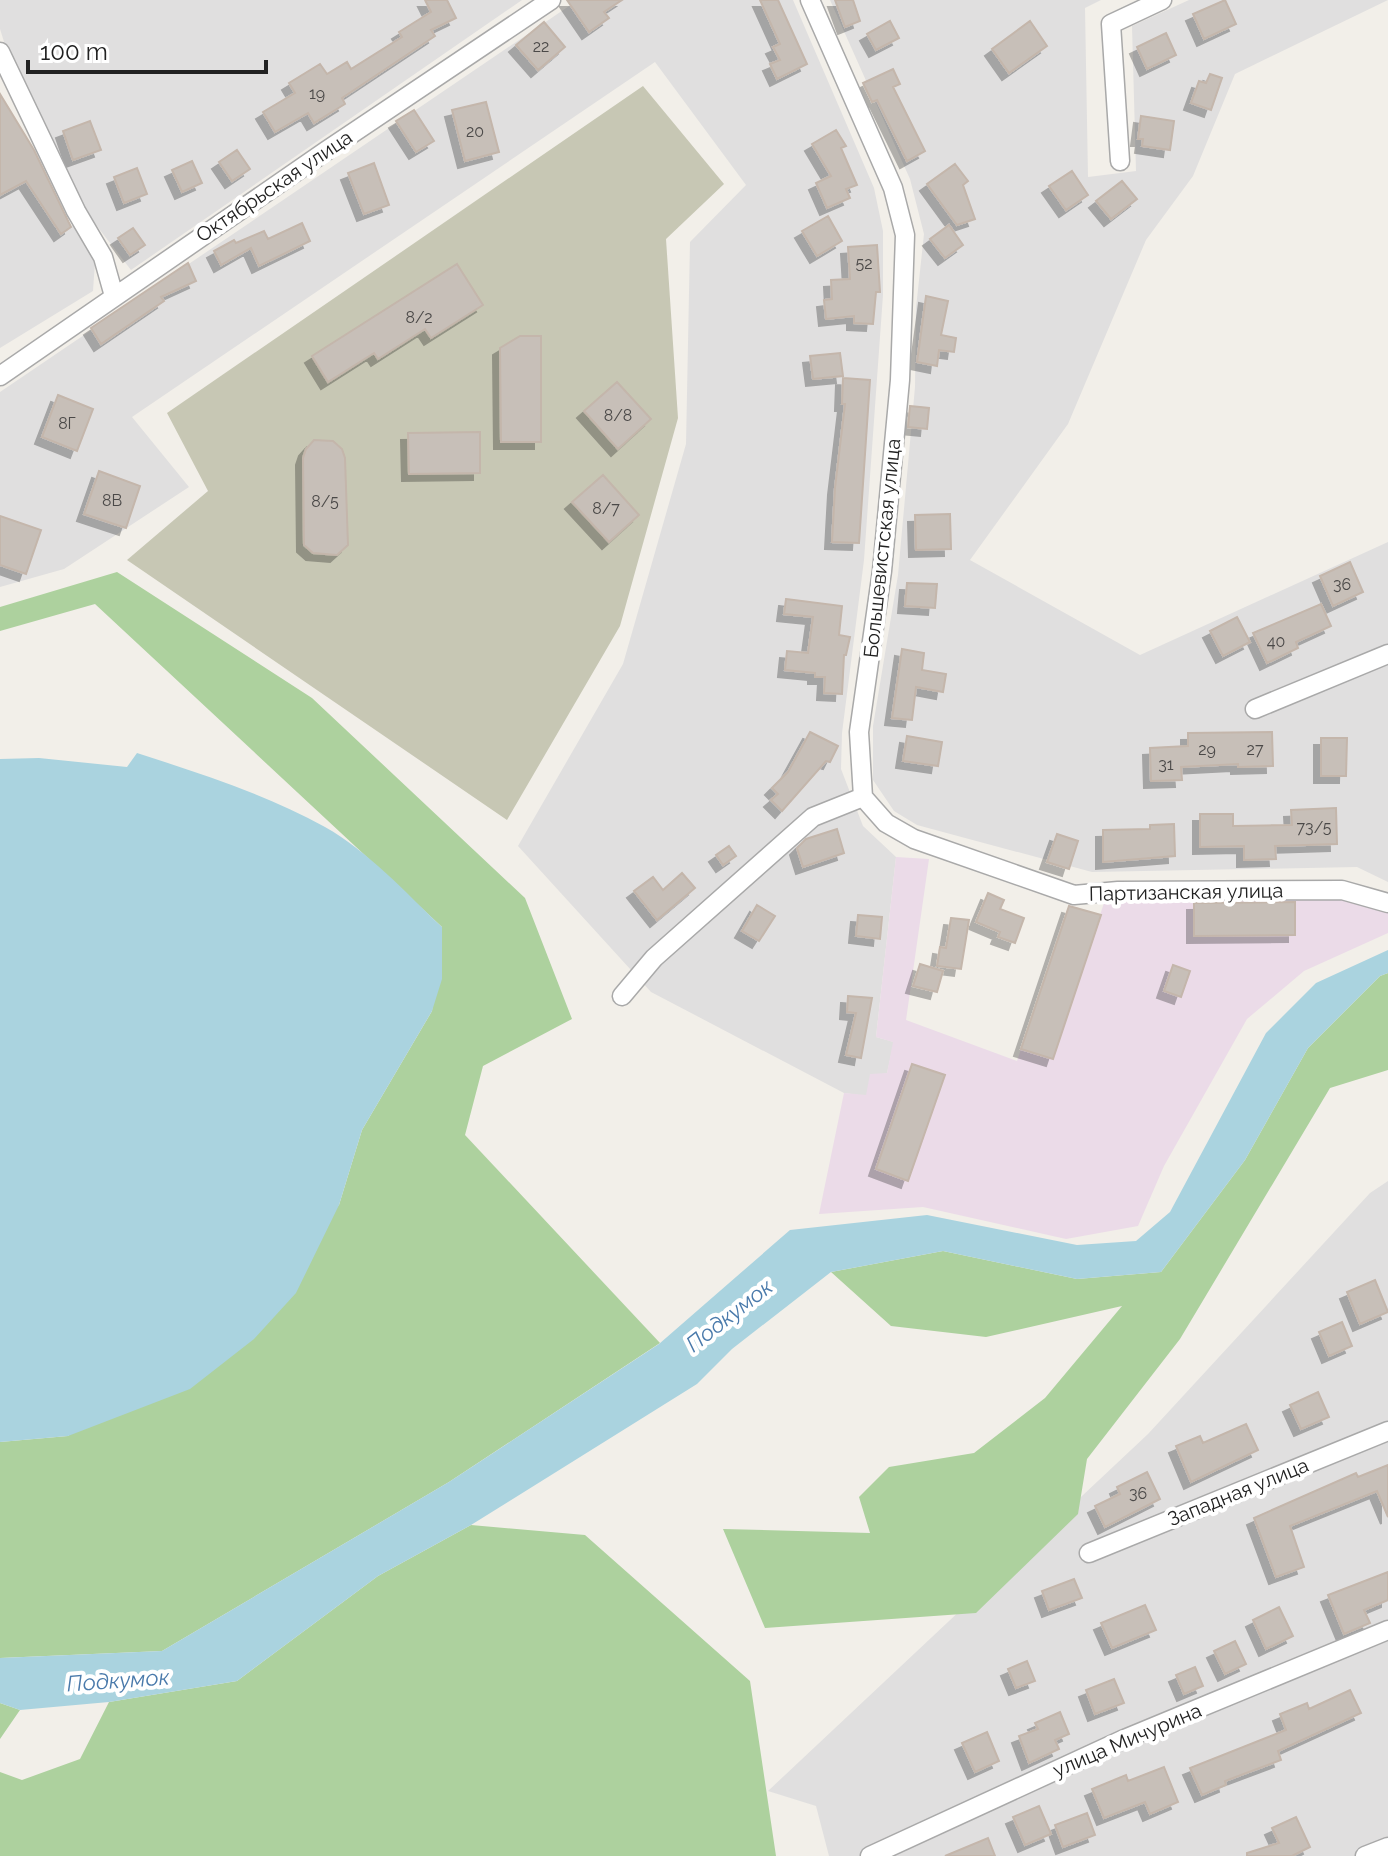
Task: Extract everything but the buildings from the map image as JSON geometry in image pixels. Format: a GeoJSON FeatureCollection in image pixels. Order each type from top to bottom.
{"type":"FeatureCollection","features":[{"type":"Feature","properties":{"kind":"street","name":"Октябрьская улица"},"geometry":{"type":"LineString","coordinates":[[0,376],[551,0]]}},
{"type":"Feature","properties":{"kind":"street","name":"Большевистская улица"},"geometry":{"type":"LineString","coordinates":[[810,0],[893,188],[905,235],[900,380],[882,571],[859,732],[863,797]]}},
{"type":"Feature","properties":{"kind":"street"},"geometry":{"type":"LineString","coordinates":[[1120,161],[1111,24],[1162,0]]}},
{"type":"Feature","properties":{"kind":"street"},"geometry":{"type":"LineString","coordinates":[[0,52],[76,211],[103,257],[114,296]]}},
{"type":"Feature","properties":{"kind":"street"},"geometry":{"type":"LineString","coordinates":[[1255,709],[1388,654]]}},
{"type":"Feature","properties":{"kind":"street"},"geometry":{"type":"LineString","coordinates":[[622,996],[654,958],[813,817],[863,797]]}},
{"type":"Feature","properties":{"kind":"street","name":"Партизанская улица"},"geometry":{"type":"LineString","coordinates":[[863,797],[886,823],[914,839],[1074,895],[1118,891],[1342,890],[1388,903]]}},
{"type":"Feature","properties":{"kind":"street","name":"Западная улица"},"geometry":{"type":"LineString","coordinates":[[1089,1553],[1388,1431]]}},
{"type":"Feature","properties":{"kind":"street","name":"улица Мичурина"},"geometry":{"type":"LineString","coordinates":[[870,1856],[1122,1740],[1388,1630]]}},
{"type":"Feature","properties":{"kind":"street"},"geometry":{"type":"LineString","coordinates":[[1365,1856],[1388,1847]]}},
{"type":"Feature","properties":{"kind":"shaded area"},"geometry":{"type":"Polygon","coordinates":[[[0,0],[522,0],[131,270],[86,212],[5,45],[0,29],[0,0]]]}},
{"type":"Feature","properties":{"kind":"shaded area"},"geometry":{"type":"Polygon","coordinates":[[[578,0],[793,0],[874,188],[883,231],[883,295],[864,560],[842,733],[841,769],[863,826],[896,857],[876,1037],[894,1042],[887,1073],[866,1096],[844,1093],[651,992],[518,846],[623,664],[686,444],[690,242],[746,185],[655,62],[132,417],[189,487],[64,569],[0,587],[0,392],[578,0]]]}},
{"type":"Feature","properties":{"kind":"shaded area"},"geometry":{"type":"Polygon","coordinates":[[[830,0],[1101,0],[1085,8],[1088,177],[1136,171],[1132,26],[1189,0],[1388,0],[1235,74],[1193,176],[1146,240],[1068,424],[970,560],[1140,655],[1388,542],[1388,882],[1357,867],[1092,872],[917,825],[894,811],[873,780],[873,726],[898,575],[915,387],[916,308],[924,234],[910,179],[830,0]]]}},
{"type":"Feature","properties":{"kind":"shaded area"},"geometry":{"type":"Polygon","coordinates":[[[643,86],[724,184],[666,239],[678,418],[620,626],[507,820],[127,560],[208,491],[167,413],[643,86]]]}},
{"type":"Feature","properties":{"kind":"shaded area"},"geometry":{"type":"Polygon","coordinates":[[[26,181],[61,233],[77,223],[95,262],[93,291],[0,348],[0,195],[26,181]]]}},
{"type":"Feature","properties":{"kind":"shaded area"},"geometry":{"type":"Polygon","coordinates":[[[896,857],[929,859],[906,1020],[1017,1061],[1069,905],[1100,915],[1110,885],[1325,888],[1388,909],[1388,933],[1304,971],[1247,1019],[1164,1166],[1138,1226],[1066,1239],[923,1207],[819,1214],[844,1093],[866,1095],[870,1074],[887,1073],[893,1042],[876,1037],[896,857]]]}},
{"type":"Feature","properties":{"kind":"shaded area"},"geometry":{"type":"Polygon","coordinates":[[[1388,1181],[1388,1856],[829,1856],[816,1806],[768,1791],[1148,1434],[1370,1193],[1388,1181]]]}},
{"type":"Feature","properties":{"kind":"green space"},"geometry":{"type":"Polygon","coordinates":[[[117,572],[312,698],[525,898],[572,1019],[483,1066],[465,1135],[660,1343],[449,1482],[162,1651],[0,1658],[0,1442],[68,1436],[339,1205],[362,1130],[432,1011],[442,927],[95,604],[0,631],[0,607],[117,572]]]}},
{"type":"Feature","properties":{"kind":"green space"},"geometry":{"type":"Polygon","coordinates":[[[1388,973],[1388,1070],[1330,1088],[1180,1339],[1087,1459],[1078,1514],[976,1613],[765,1628],[723,1529],[870,1533],[859,1497],[889,1467],[974,1453],[1045,1398],[1122,1306],[986,1337],[891,1326],[831,1272],[943,1251],[1077,1279],[1161,1272],[1245,1160],[1308,1048],[1380,976],[1388,973]]]}},
{"type":"Feature","properties":{"kind":"green space"},"geometry":{"type":"Polygon","coordinates":[[[471,1525],[585,1535],[750,1681],[776,1856],[0,1856],[0,1772],[22,1780],[80,1759],[109,1702],[237,1681],[378,1576],[471,1525]]]}},
{"type":"Feature","properties":{"kind":"green space"},"geometry":{"type":"Polygon","coordinates":[[[0,1703],[20,1710],[0,1739],[0,1703]]]}},
{"type":"Feature","properties":{"kind":"water"},"geometry":{"type":"Polygon","coordinates":[[[137,753],[279,804],[325,827],[357,848],[442,927],[442,979],[432,1011],[362,1130],[339,1205],[296,1293],[254,1339],[190,1389],[68,1436],[0,1442],[0,759],[39,758],[127,767],[137,753]]]}},
{"type":"Feature","properties":{"kind":"water","name":"Подкумок"},"geometry":{"type":"Polygon","coordinates":[[[1388,950],[1388,973],[1380,976],[1308,1048],[1245,1160],[1161,1272],[1077,1279],[943,1251],[831,1272],[732,1349],[697,1384],[471,1525],[378,1576],[237,1681],[109,1702],[20,1710],[0,1703],[0,1658],[162,1651],[449,1482],[659,1344],[790,1230],[927,1215],[1077,1245],[1136,1241],[1170,1212],[1266,1033],[1316,983],[1388,950]]]}}]}
